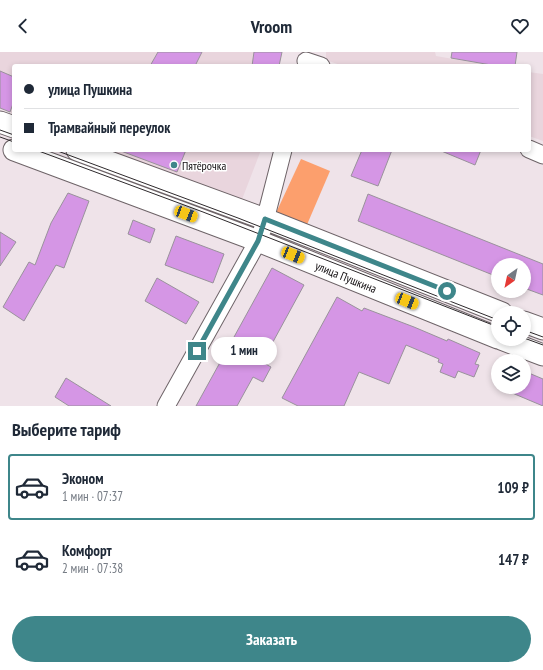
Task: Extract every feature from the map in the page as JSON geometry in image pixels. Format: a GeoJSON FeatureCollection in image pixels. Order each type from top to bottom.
{"type":"FeatureCollection","features":[{"type":"Feature","properties":{"kind":"main road"},"geometry":{"type":"LineString","coordinates":[[0,122],[12,126]]}},
{"type":"Feature","properties":{"kind":"main road","name":"улица Пушкина"},"geometry":{"type":"LineString","coordinates":[[0,145],[12,149]]}},
{"type":"Feature","properties":{"kind":"main road","name":"улица Пушкина"},"geometry":{"type":"LineString","coordinates":[[19,152],[258,241],[491,335]]}},
{"type":"Feature","properties":{"kind":"main road","name":"улица Пушкина"},"geometry":{"type":"LineString","coordinates":[[82,152],[265,219],[491,309]]}},
{"type":"Feature","properties":{"kind":"main road"},"geometry":{"type":"LineString","coordinates":[[531,325],[543,329]]}},
{"type":"Feature","properties":{"kind":"main road"},"geometry":{"type":"LineString","coordinates":[[519,346],[543,355]]}},
{"type":"Feature","properties":{"kind":"street"},"geometry":{"type":"LineString","coordinates":[[531,150],[543,155]]}},
{"type":"Feature","properties":{"kind":"street"},"geometry":{"type":"LineString","coordinates":[[166,406],[258,241],[282,152]]}},
{"type":"Feature","properties":{"kind":"shaded area"},"geometry":{"type":"Polygon","coordinates":[[[0,52],[282,52],[279,64],[12,64],[12,113],[0,108],[0,52]]]}},
{"type":"Feature","properties":{"kind":"shaded area"},"geometry":{"type":"Polygon","coordinates":[[[326,52],[435,52],[436,56],[482,64],[337,64],[326,60],[326,52]]]}},
{"type":"Feature","properties":{"kind":"shaded area"},"geometry":{"type":"Polygon","coordinates":[[[531,72],[543,74],[543,141],[531,137],[531,72]]]}},
{"type":"Feature","properties":{"kind":"shaded area"},"geometry":{"type":"Polygon","coordinates":[[[104,152],[260,152],[241,202],[104,152]]]}},
{"type":"Feature","properties":{"kind":"shaded area"},"geometry":{"type":"Polygon","coordinates":[[[301,159],[330,171],[306,227],[275,215],[301,159]]]}},
{"type":"Feature","properties":{"kind":"building"},"geometry":{"type":"Polygon","coordinates":[[[158,52],[202,52],[196,64],[151,64],[158,52]]]}},
{"type":"Feature","properties":{"kind":"building"},"geometry":{"type":"Polygon","coordinates":[[[254,52],[282,52],[279,64],[252,64],[254,52]]]}},
{"type":"Feature","properties":{"kind":"building"},"geometry":{"type":"Polygon","coordinates":[[[452,52],[517,52],[515,64],[486,64],[451,58],[452,52]]]}},
{"type":"Feature","properties":{"kind":"building"},"geometry":{"type":"Polygon","coordinates":[[[0,71],[12,76],[12,106],[10,112],[0,108],[0,71]]]}},
{"type":"Feature","properties":{"kind":"building"},"geometry":{"type":"Polygon","coordinates":[[[124,152],[185,152],[177,172],[124,152]]]}},
{"type":"Feature","properties":{"kind":"building"},"geometry":{"type":"Polygon","coordinates":[[[361,152],[391,152],[378,186],[351,176],[361,152]]]}},
{"type":"Feature","properties":{"kind":"building"},"geometry":{"type":"Polygon","coordinates":[[[444,152],[480,152],[475,165],[444,152]]]}},
{"type":"Feature","properties":{"kind":"building"},"geometry":{"type":"Polygon","coordinates":[[[68,193],[89,201],[64,268],[56,265],[24,321],[3,307],[29,262],[35,265],[51,223],[68,193]]]}},
{"type":"Feature","properties":{"kind":"building"},"geometry":{"type":"Polygon","coordinates":[[[368,194],[528,258],[491,258],[491,274],[358,221],[368,194]]]}},
{"type":"Feature","properties":{"kind":"building"},"geometry":{"type":"Polygon","coordinates":[[[133,220],[155,229],[150,243],[128,234],[133,220]]]}},
{"type":"Feature","properties":{"kind":"building"},"geometry":{"type":"Polygon","coordinates":[[[0,232],[16,242],[0,266],[0,232]]]}},
{"type":"Feature","properties":{"kind":"building"},"geometry":{"type":"Polygon","coordinates":[[[176,236],[224,254],[213,283],[165,265],[176,236]]]}},
{"type":"Feature","properties":{"kind":"building"},"geometry":{"type":"Polygon","coordinates":[[[531,259],[543,264],[543,295],[531,291],[531,259]]]}},
{"type":"Feature","properties":{"kind":"building"},"geometry":{"type":"Polygon","coordinates":[[[272,268],[304,285],[262,362],[271,367],[263,382],[253,377],[237,406],[196,406],[272,268]]]}},
{"type":"Feature","properties":{"kind":"building"},"geometry":{"type":"Polygon","coordinates":[[[157,278],[199,302],[186,324],[145,301],[157,278]]]}},
{"type":"Feature","properties":{"kind":"building"},"geometry":{"type":"Polygon","coordinates":[[[337,297],[362,311],[364,308],[447,341],[448,339],[480,353],[475,364],[479,365],[474,377],[458,371],[455,378],[440,372],[443,364],[438,362],[439,359],[406,345],[389,384],[359,372],[344,406],[298,406],[282,398],[337,297]]]}},
{"type":"Feature","properties":{"kind":"building"},"geometry":{"type":"Polygon","coordinates":[[[531,374],[543,379],[543,406],[515,394],[531,394],[531,374]]]}},
{"type":"Feature","properties":{"kind":"building"},"geometry":{"type":"Polygon","coordinates":[[[66,378],[111,406],[69,406],[55,397],[66,378]]]}},
{"type":"Feature","properties":{"kind":"tram line"},"geometry":{"type":"LineString","coordinates":[[0,130],[12,134]]}},
{"type":"Feature","properties":{"kind":"tram line"},"geometry":{"type":"LineString","coordinates":[[0,137],[12,141]]}},
{"type":"Feature","properties":{"kind":"tram line"},"geometry":{"type":"LineString","coordinates":[[41,152],[203,212],[491,324]]}},
{"type":"Feature","properties":{"kind":"tram line"},"geometry":{"type":"LineString","coordinates":[[60,152],[238,218],[491,317]]}},
{"type":"Feature","properties":{"kind":"tram line"},"geometry":{"type":"LineString","coordinates":[[531,333],[543,337]]}},
{"type":"Feature","properties":{"kind":"tram line"},"geometry":{"type":"LineString","coordinates":[[531,341],[543,345]]}},
{"type":"Feature","properties":{"kind":"place","name":"Пятёрочка"},"geometry":{"type":"Point","coordinates":[174,165]}},
{"type":"Feature","properties":{"kind":"route"},"geometry":{"type":"LineString","coordinates":[[197,351],[258,241],[265,219],[447,291]]}}]}
